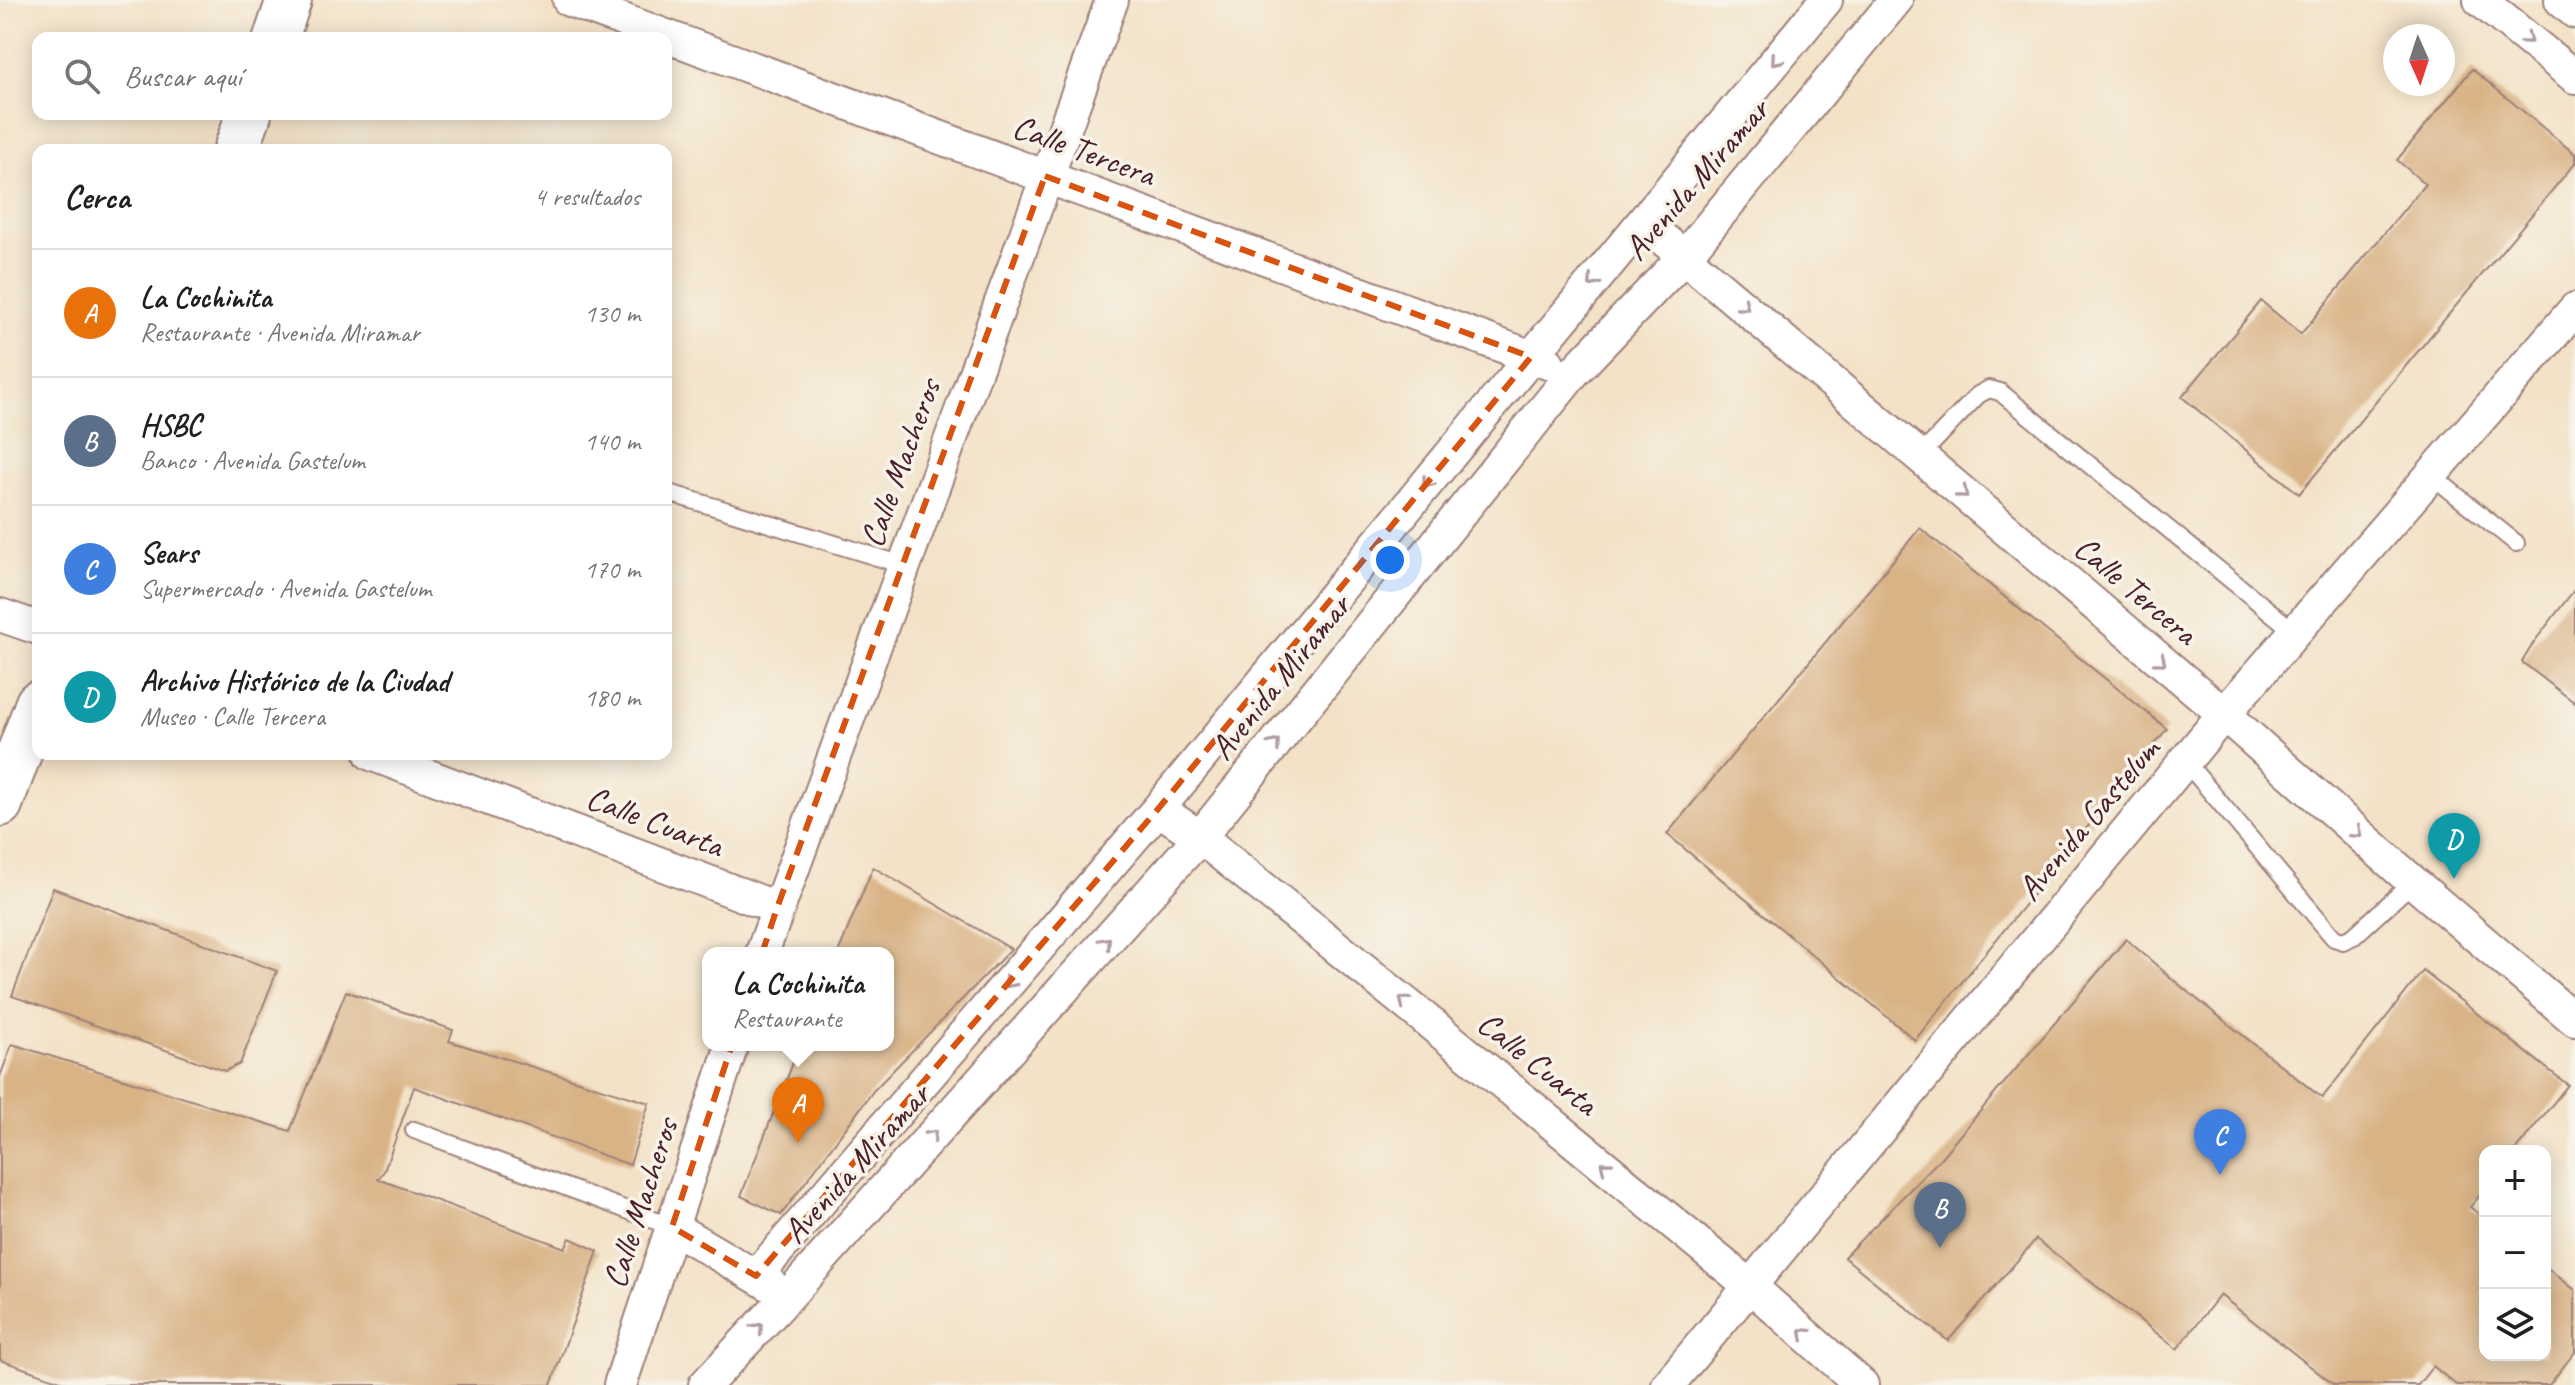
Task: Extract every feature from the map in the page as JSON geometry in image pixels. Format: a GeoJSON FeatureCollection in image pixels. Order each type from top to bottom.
{"type":"FeatureCollection","features":[{"type":"Feature","properties":{"kind":"main road"},"geometry":{"type":"LineString","coordinates":[[278,32],[289,0]]}},
{"type":"Feature","properties":{"kind":"main road"},"geometry":{"type":"LineString","coordinates":[[238,144],[247,120]]}},
{"type":"Feature","properties":{"kind":"main road"},"geometry":{"type":"LineString","coordinates":[[0,804],[32,719]]}},
{"type":"Feature","properties":{"kind":"street","name":"Calle Tercera"},"geometry":{"type":"LineString","coordinates":[[569,0],[656,32]]}},
{"type":"Feature","properties":{"kind":"street","name":"Calle Macheros"},"geometry":{"type":"LineString","coordinates":[[764,947],[1112,0]]}},
{"type":"Feature","properties":{"kind":"street","name":"Avenida Miramar"},"geometry":{"type":"LineString","coordinates":[[756,1276],[1158,809],[1826,0]]}},
{"type":"Feature","properties":{"kind":"street","name":"Avenida Miramar"},"geometry":{"type":"LineString","coordinates":[[705,1385],[1200,837],[1574,372],[1685,256],[1896,0]]}},
{"type":"Feature","properties":{"kind":"street"},"geometry":{"type":"LineString","coordinates":[[2480,0],[2575,77]]}},
{"type":"Feature","properties":{"kind":"street"},"geometry":{"type":"LineString","coordinates":[[2561,0],[2575,12]]}},
{"type":"Feature","properties":{"kind":"street","name":"Calle Tercera"},"geometry":{"type":"LineString","coordinates":[[672,38],[1574,372]]}},
{"type":"Feature","properties":{"kind":"street","name":"Calle Tercera"},"geometry":{"type":"LineString","coordinates":[[1643,222],[2224,714],[2413,882],[2575,1020]]}},
{"type":"Feature","properties":{"kind":"street","name":"Avenida Gastelum"},"geometry":{"type":"LineString","coordinates":[[1668,1385],[2224,714],[2575,309]]}},
{"type":"Feature","properties":{"kind":"street"},"geometry":{"type":"LineString","coordinates":[[0,615],[32,626]]}},
{"type":"Feature","properties":{"kind":"street","name":"Calle Cuarta"},"geometry":{"type":"LineString","coordinates":[[387,760],[777,908]]}},
{"type":"Feature","properties":{"kind":"street","name":"Calle Cuarta"},"geometry":{"type":"LineString","coordinates":[[1158,809],[1200,837],[1419,1014],[1750,1286],[1862,1385]]}},
{"type":"Feature","properties":{"kind":"street","name":"Calle Macheros"},"geometry":{"type":"LineString","coordinates":[[620,1385],[730,1051]]}},
{"type":"Feature","properties":{"kind":"street"},"geometry":{"type":"LineString","coordinates":[[672,1227],[789,1295]]}},
{"type":"Feature","properties":{"kind":"lane"},"geometry":{"type":"LineString","coordinates":[[1920,456],[1978,395],[1989,389],[2000,392],[2295,632]]}},
{"type":"Feature","properties":{"kind":"lane"},"geometry":{"type":"LineString","coordinates":[[2431,475],[2516,543]]}},
{"type":"Feature","properties":{"kind":"lane"},"geometry":{"type":"LineString","coordinates":[[672,494],[903,565]]}},
{"type":"Feature","properties":{"kind":"lane"},"geometry":{"type":"LineString","coordinates":[[2185,761],[2334,938],[2343,941],[2354,936],[2413,882]]}},
{"type":"Feature","properties":{"kind":"lane"},"geometry":{"type":"LineString","coordinates":[[414,1130],[672,1227]]}},
{"type":"Feature","properties":{"kind":"highlighted area"},"geometry":{"type":"Polygon","coordinates":[[[1045,176],[1531,357],[1158,809],[756,1276],[672,1227],[777,908],[1045,176]]]}},
{"type":"Feature","properties":{"kind":"building"},"geometry":{"type":"Polygon","coordinates":[[[2472,69],[2575,154],[2575,163],[2299,494],[2182,397],[2261,301],[2301,334],[2425,184],[2397,160],[2450,96],[2455,96],[2455,90],[2472,69]]]}},
{"type":"Feature","properties":{"kind":"building"},"geometry":{"type":"Polygon","coordinates":[[[1920,528],[2167,729],[1915,1040],[1667,834],[1920,528]]]}},
{"type":"Feature","properties":{"kind":"building"},"geometry":{"type":"Polygon","coordinates":[[[2575,589],[2575,703],[2522,662],[2575,589]]]}},
{"type":"Feature","properties":{"kind":"building"},"geometry":{"type":"Polygon","coordinates":[[[873,867],[1011,949],[874,1090],[781,1215],[741,1196],[798,1051],[894,1051],[894,947],[840,947],[873,867]]]}},
{"type":"Feature","properties":{"kind":"building"},"geometry":{"type":"Polygon","coordinates":[[[53,888],[277,971],[240,1064],[225,1071],[12,996],[53,888]]]}},
{"type":"Feature","properties":{"kind":"building"},"geometry":{"type":"Polygon","coordinates":[[[2126,939],[2322,1098],[2423,971],[2568,1085],[2520,1145],[2479,1145],[2479,1196],[2470,1207],[2479,1214],[2479,1361],[2551,1361],[2551,1271],[2575,1290],[2575,1352],[2549,1385],[2456,1385],[2433,1366],[2418,1385],[2334,1385],[2220,1295],[2177,1349],[2036,1239],[1948,1341],[1844,1257],[1938,1161],[2126,939]]]}},
{"type":"Feature","properties":{"kind":"building"},"geometry":{"type":"Polygon","coordinates":[[[346,991],[453,1030],[449,1041],[649,1103],[630,1165],[414,1087],[384,1171],[378,1179],[565,1248],[570,1238],[598,1251],[551,1385],[72,1385],[0,1360],[0,1077],[12,1044],[290,1131],[346,991]]]}},
{"type":"Feature","properties":{"kind":"place","name":"Archivo Histórico de la Ciudad"},"geometry":{"type":"Point","coordinates":[2454,879]}},
{"type":"Feature","properties":{"kind":"place","name":"La Cochinita"},"geometry":{"type":"Point","coordinates":[798,1143]}},
{"type":"Feature","properties":{"kind":"place","name":"Sears"},"geometry":{"type":"Point","coordinates":[2220,1175]}},
{"type":"Feature","properties":{"kind":"place","name":"HSBC"},"geometry":{"type":"Point","coordinates":[1940,1248]}}]}
